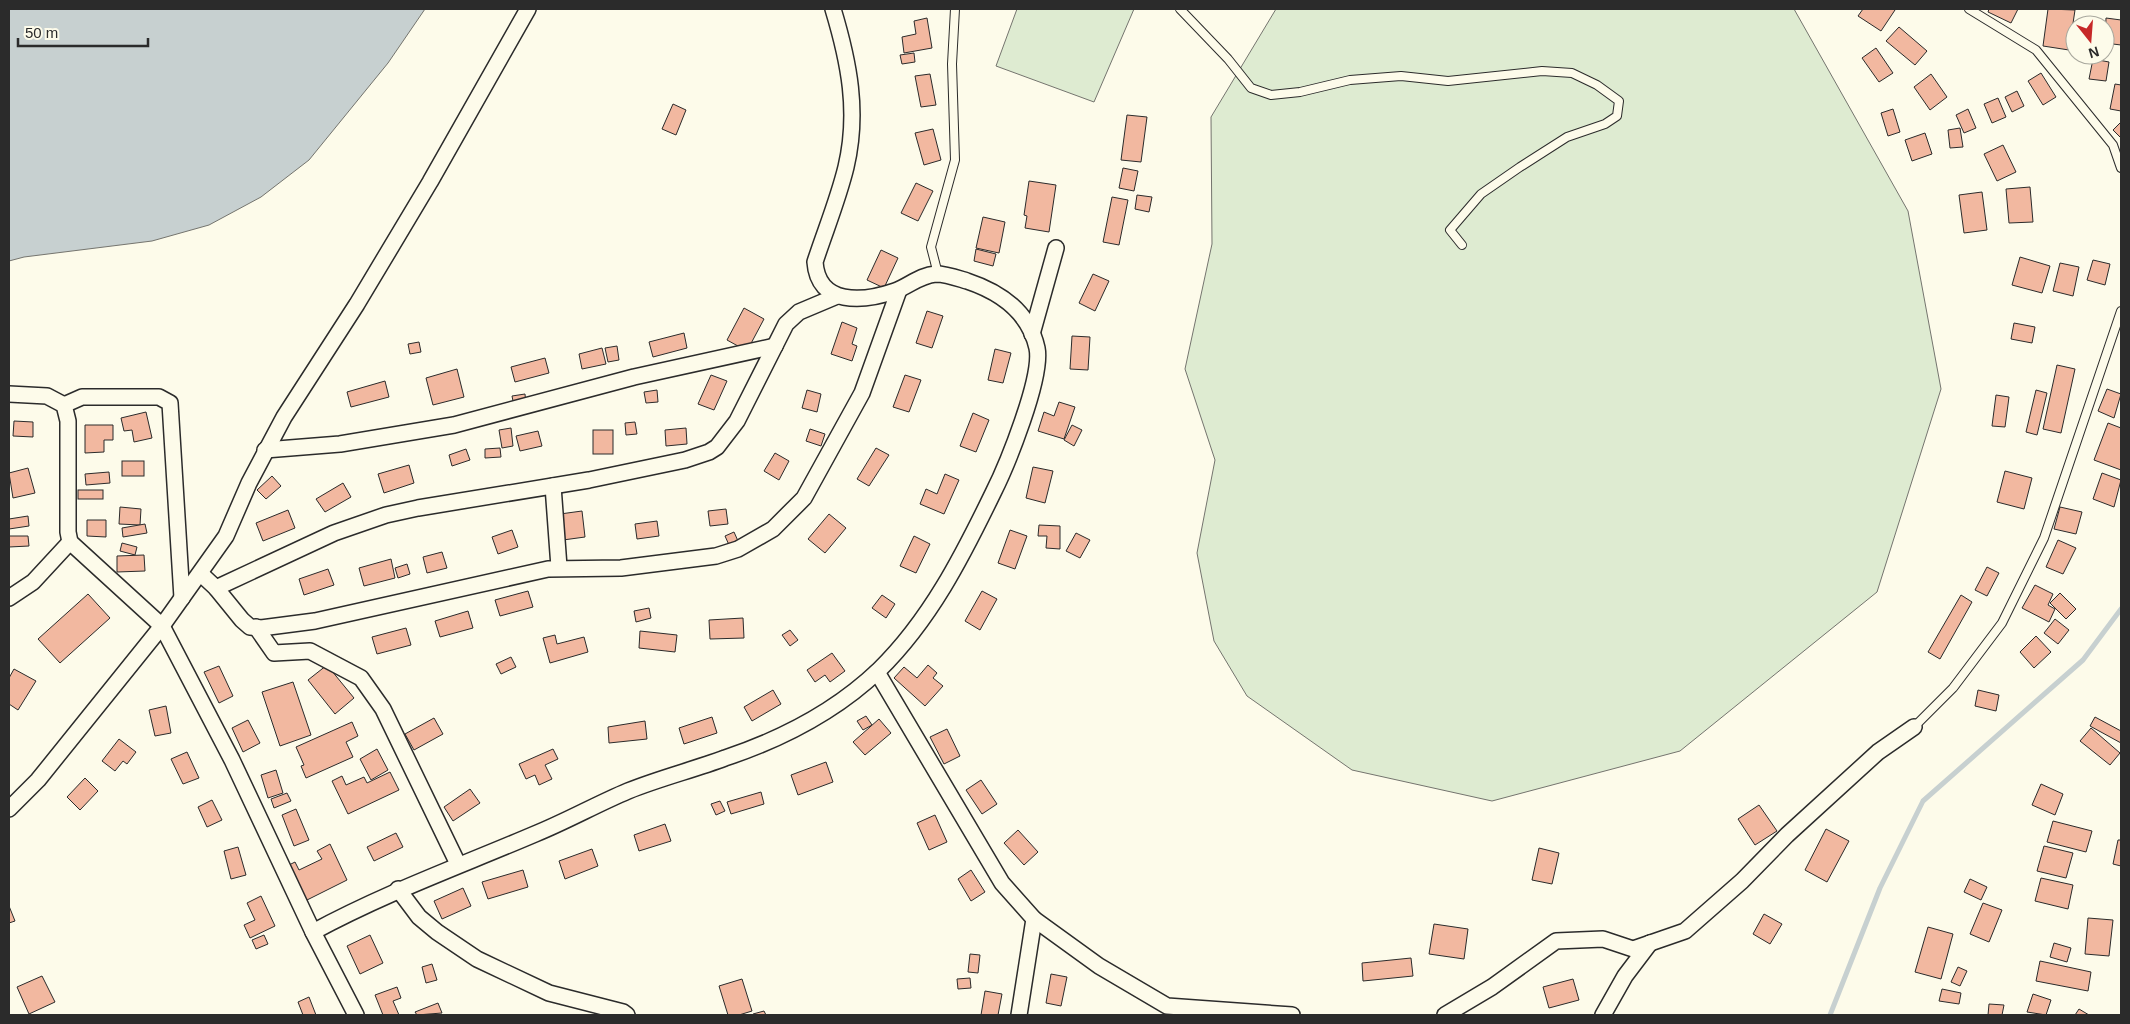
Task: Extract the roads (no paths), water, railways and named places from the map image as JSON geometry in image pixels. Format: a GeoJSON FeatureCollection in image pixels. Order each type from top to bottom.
{"type":"FeatureCollection","features":[{"type":"Feature","properties":{"kind":"street"},"geometry":{"type":"LineString","coordinates":[[9,809],[38,780],[162,626],[201,574],[226,536],[265,450],[430,182],[528,9]]}},
{"type":"Feature","properties":{"kind":"street"},"geometry":{"type":"LineString","coordinates":[[810,306],[818,281],[815,262],[846,166],[852,111],[849,64],[833,9]]}},
{"type":"Feature","properties":{"kind":"street"},"geometry":{"type":"LineString","coordinates":[[1032,334],[1056,248]]}},
{"type":"Feature","properties":{"kind":"street"},"geometry":{"type":"LineString","coordinates":[[201,574],[216,588],[242,620],[250,627],[256,627],[314,621],[559,567],[621,568],[716,556],[738,550],[773,529],[804,498],[853,413],[889,300],[899,290],[924,276],[938,274],[974,283],[1009,301],[1022,315],[1037,348],[1038,363],[1017,437],[1004,470],[978,524],[932,607],[905,643],[877,672],[822,714],[764,744],[628,791],[536,834],[398,889],[313,932]]}},
{"type":"Feature","properties":{"kind":"street"},"geometry":{"type":"LineString","coordinates":[[818,281],[828,292],[837,296],[889,300]]}},
{"type":"Feature","properties":{"kind":"street"},"geometry":{"type":"LineString","coordinates":[[216,588],[334,533],[386,515],[553,486],[685,460],[709,452],[717,447],[737,421],[791,317],[810,306],[837,296]]}},
{"type":"Feature","properties":{"kind":"street"},"geometry":{"type":"LineString","coordinates":[[265,450],[340,444],[454,426],[634,377],[775,346]]}},
{"type":"Feature","properties":{"kind":"street"},"geometry":{"type":"LineString","coordinates":[[9,394],[47,396],[64,405],[68,421],[68,532],[70,542],[162,626],[232,760],[313,932],[356,1015]]}},
{"type":"Feature","properties":{"kind":"street"},"geometry":{"type":"LineString","coordinates":[[64,405],[82,397],[159,397],[170,403],[182,598]]}},
{"type":"Feature","properties":{"kind":"street"},"geometry":{"type":"LineString","coordinates":[[553,486],[559,567]]}},
{"type":"Feature","properties":{"kind":"street"},"geometry":{"type":"LineString","coordinates":[[9,598],[33,582],[70,542]]}},
{"type":"Feature","properties":{"kind":"street"},"geometry":{"type":"LineString","coordinates":[[256,627],[274,653],[310,651],[361,678],[383,709],[458,864]]}},
{"type":"Feature","properties":{"kind":"street"},"geometry":{"type":"LineString","coordinates":[[877,672],[1002,883],[1034,919],[1099,966],[1167,1006],[1292,1015]]}},
{"type":"Feature","properties":{"kind":"street"},"geometry":{"type":"LineString","coordinates":[[1445,1015],[1492,987],[1556,941],[1603,939],[1633,949],[1685,932],[1742,881],[1788,835],[1878,752],[1914,727]]}},
{"type":"Feature","properties":{"kind":"street"},"geometry":{"type":"LineString","coordinates":[[398,889],[419,916],[436,932],[477,959],[549,993],[623,1012],[627,1015]]}},
{"type":"Feature","properties":{"kind":"street"},"geometry":{"type":"LineString","coordinates":[[1019,1015],[1034,919]]}},
{"type":"Feature","properties":{"kind":"street"},"geometry":{"type":"LineString","coordinates":[[1603,1015],[1625,976],[1650,943]]}},
{"type":"Feature","properties":{"kind":"lane"},"geometry":{"type":"LineString","coordinates":[[938,274],[931,247],[955,160],[952,64],[954,9]]}},
{"type":"Feature","properties":{"kind":"lane"},"geometry":{"type":"LineString","coordinates":[[1180,9],[1228,59],[1251,88],[1271,96],[1300,92],[1350,80],[1401,76],[1448,81],[1542,71],[1572,73],[1598,85],[1619,101],[1617,116],[1605,124],[1567,136],[1482,194],[1450,230],[1462,246]]}},
{"type":"Feature","properties":{"kind":"lane"},"geometry":{"type":"LineString","coordinates":[[1969,9],[2036,50],[2113,145],[2121,168]]}},
{"type":"Feature","properties":{"kind":"lane"},"geometry":{"type":"LineString","coordinates":[[1914,727],[1953,688],[2002,623],[2044,538],[2121,311]]}},
{"type":"Feature","properties":{"kind":"waterway"},"geometry":{"type":"LineString","coordinates":[[1830,1015],[1880,888],[1923,801],[2083,660],[2121,609]]}}]}
